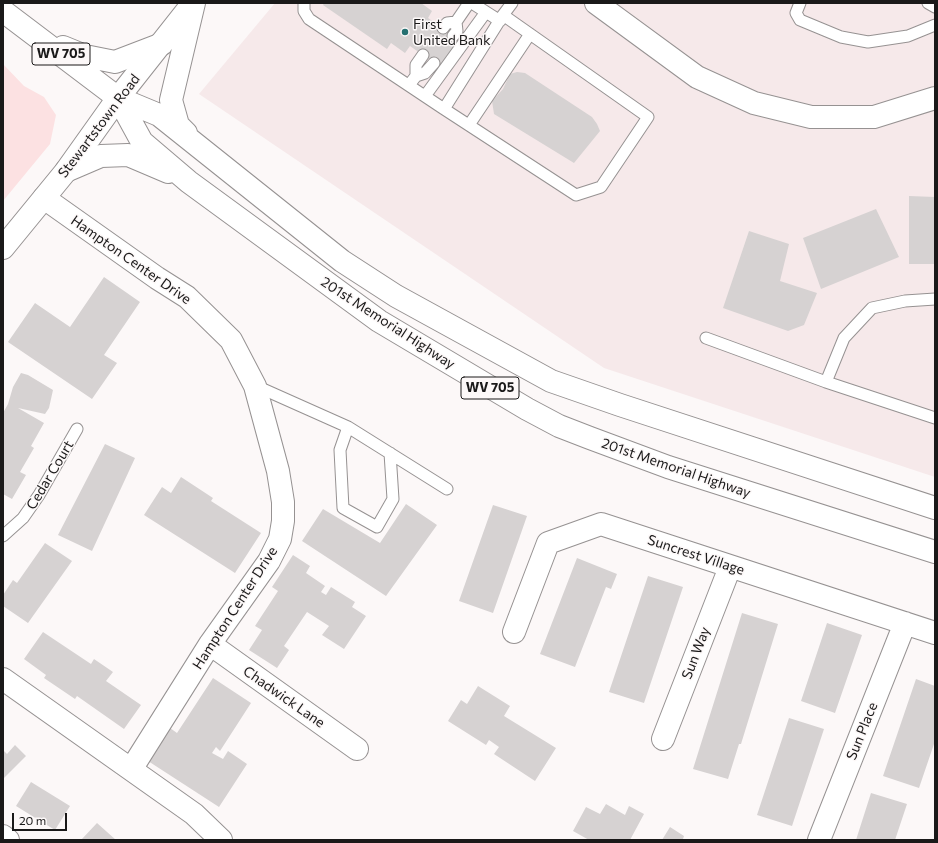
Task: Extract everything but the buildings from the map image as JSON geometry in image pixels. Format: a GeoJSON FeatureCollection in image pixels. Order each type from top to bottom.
{"type":"FeatureCollection","features":[{"type":"Feature","properties":{"kind":"street","name":"Stewartstown Road"},"geometry":{"type":"LineString","coordinates":[[3,248],[66,171],[118,98],[193,3]]}},
{"type":"Feature","properties":{"kind":"street"},"geometry":{"type":"LineString","coordinates":[[193,3],[171,100],[178,125],[208,155]]}},
{"type":"Feature","properties":{"kind":"street"},"geometry":{"type":"LineString","coordinates":[[596,3],[696,77],[754,103],[811,117],[874,117],[935,98]]}},
{"type":"Feature","properties":{"kind":"street","name":"201st Memorial Highway"},"geometry":{"type":"LineString","coordinates":[[3,11],[118,98],[159,115],[208,155],[354,268],[396,296],[550,381],[935,508]]}},
{"type":"Feature","properties":{"kind":"street"},"geometry":{"type":"LineString","coordinates":[[33,33],[85,56],[115,62],[162,44]]}},
{"type":"Feature","properties":{"kind":"street","name":"201st Memorial Highway"},"geometry":{"type":"LineString","coordinates":[[118,98],[142,142],[189,182],[379,321],[456,368],[559,426],[668,467],[935,552]]}},
{"type":"Feature","properties":{"kind":"street"},"geometry":{"type":"LineString","coordinates":[[66,171],[101,156],[128,155],[189,182]]}},
{"type":"Feature","properties":{"kind":"street","name":"Hampton Center Drive"},"geometry":{"type":"LineString","coordinates":[[44,198],[157,278],[187,297],[231,340],[255,386],[278,471],[283,502],[283,521],[280,539],[268,561],[210,644],[132,768]]}},
{"type":"Feature","properties":{"kind":"street","name":"Suncrest Village"},"geometry":{"type":"LineString","coordinates":[[514,632],[548,543],[601,524],[935,633]]}},
{"type":"Feature","properties":{"kind":"street","name":"Sun Way"},"geometry":{"type":"LineString","coordinates":[[663,739],[730,567]]}},
{"type":"Feature","properties":{"kind":"street","name":"Sun Place"},"geometry":{"type":"LineString","coordinates":[[819,840],[905,623]]}},
{"type":"Feature","properties":{"kind":"street","name":"Chadwick Lane"},"geometry":{"type":"LineString","coordinates":[[210,644],[357,749]]}},
{"type":"Feature","properties":{"kind":"street"},"geometry":{"type":"LineString","coordinates":[[3,679],[132,768],[194,814],[221,840]]}},
{"type":"Feature","properties":{"kind":"street"},"geometry":{"type":"LineString","coordinates":[[3,836],[8,840]]}},
{"type":"Feature","properties":{"kind":"lane"},"geometry":{"type":"LineString","coordinates":[[304,3],[304,11],[309,19],[576,195],[601,187],[648,117],[530,34],[502,18],[486,12],[470,3],[456,22],[457,31],[454,36]]}},
{"type":"Feature","properties":{"kind":"lane"},"geometry":{"type":"LineString","coordinates":[[444,109],[512,3]]}},
{"type":"Feature","properties":{"kind":"lane"},"geometry":{"type":"LineString","coordinates":[[800,3],[796,13],[800,20],[841,37],[868,42],[908,36],[935,25]]}},
{"type":"Feature","properties":{"kind":"lane"},"geometry":{"type":"LineString","coordinates":[[928,3],[935,7]]}},
{"type":"Feature","properties":{"kind":"lane"},"geometry":{"type":"LineString","coordinates":[[425,96],[486,12]]}},
{"type":"Feature","properties":{"kind":"lane"},"geometry":{"type":"LineString","coordinates":[[443,28],[447,23],[456,22]]}},
{"type":"Feature","properties":{"kind":"lane"},"geometry":{"type":"LineString","coordinates":[[469,125],[530,34]]}},
{"type":"Feature","properties":{"kind":"lane"},"geometry":{"type":"LineString","coordinates":[[409,86],[416,76],[416,65],[423,55]]}},
{"type":"Feature","properties":{"kind":"lane"},"geometry":{"type":"LineString","coordinates":[[416,76],[425,73],[434,63]]}},
{"type":"Feature","properties":{"kind":"lane"},"geometry":{"type":"LineString","coordinates":[[826,382],[844,338],[872,308],[905,301],[935,299]]}},
{"type":"Feature","properties":{"kind":"lane"},"geometry":{"type":"LineString","coordinates":[[706,338],[826,382],[935,418]]}},
{"type":"Feature","properties":{"kind":"lane"},"geometry":{"type":"LineString","coordinates":[[255,386],[348,427],[447,490]]}},
{"type":"Feature","properties":{"kind":"lane"},"geometry":{"type":"LineString","coordinates":[[348,427],[340,450],[343,508],[377,527],[393,499],[390,453]]}},
{"type":"Feature","properties":{"kind":"lane","name":"Cedar Court"},"geometry":{"type":"LineString","coordinates":[[3,536],[23,518],[40,495],[77,429]]}},
{"type":"Feature","properties":{"kind":"shaded area"},"geometry":{"type":"Polygon","coordinates":[[[275,3],[935,3],[935,477],[604,368],[199,94],[275,3]]]}},
{"type":"Feature","properties":{"kind":"shaded area"},"geometry":{"type":"Polygon","coordinates":[[[3,64],[24,86],[44,97],[56,115],[50,144],[3,201],[3,64]]]}},
{"type":"Feature","properties":{"kind":"place","name":"First United Bank"},"geometry":{"type":"Point","coordinates":[405,32]}}]}
